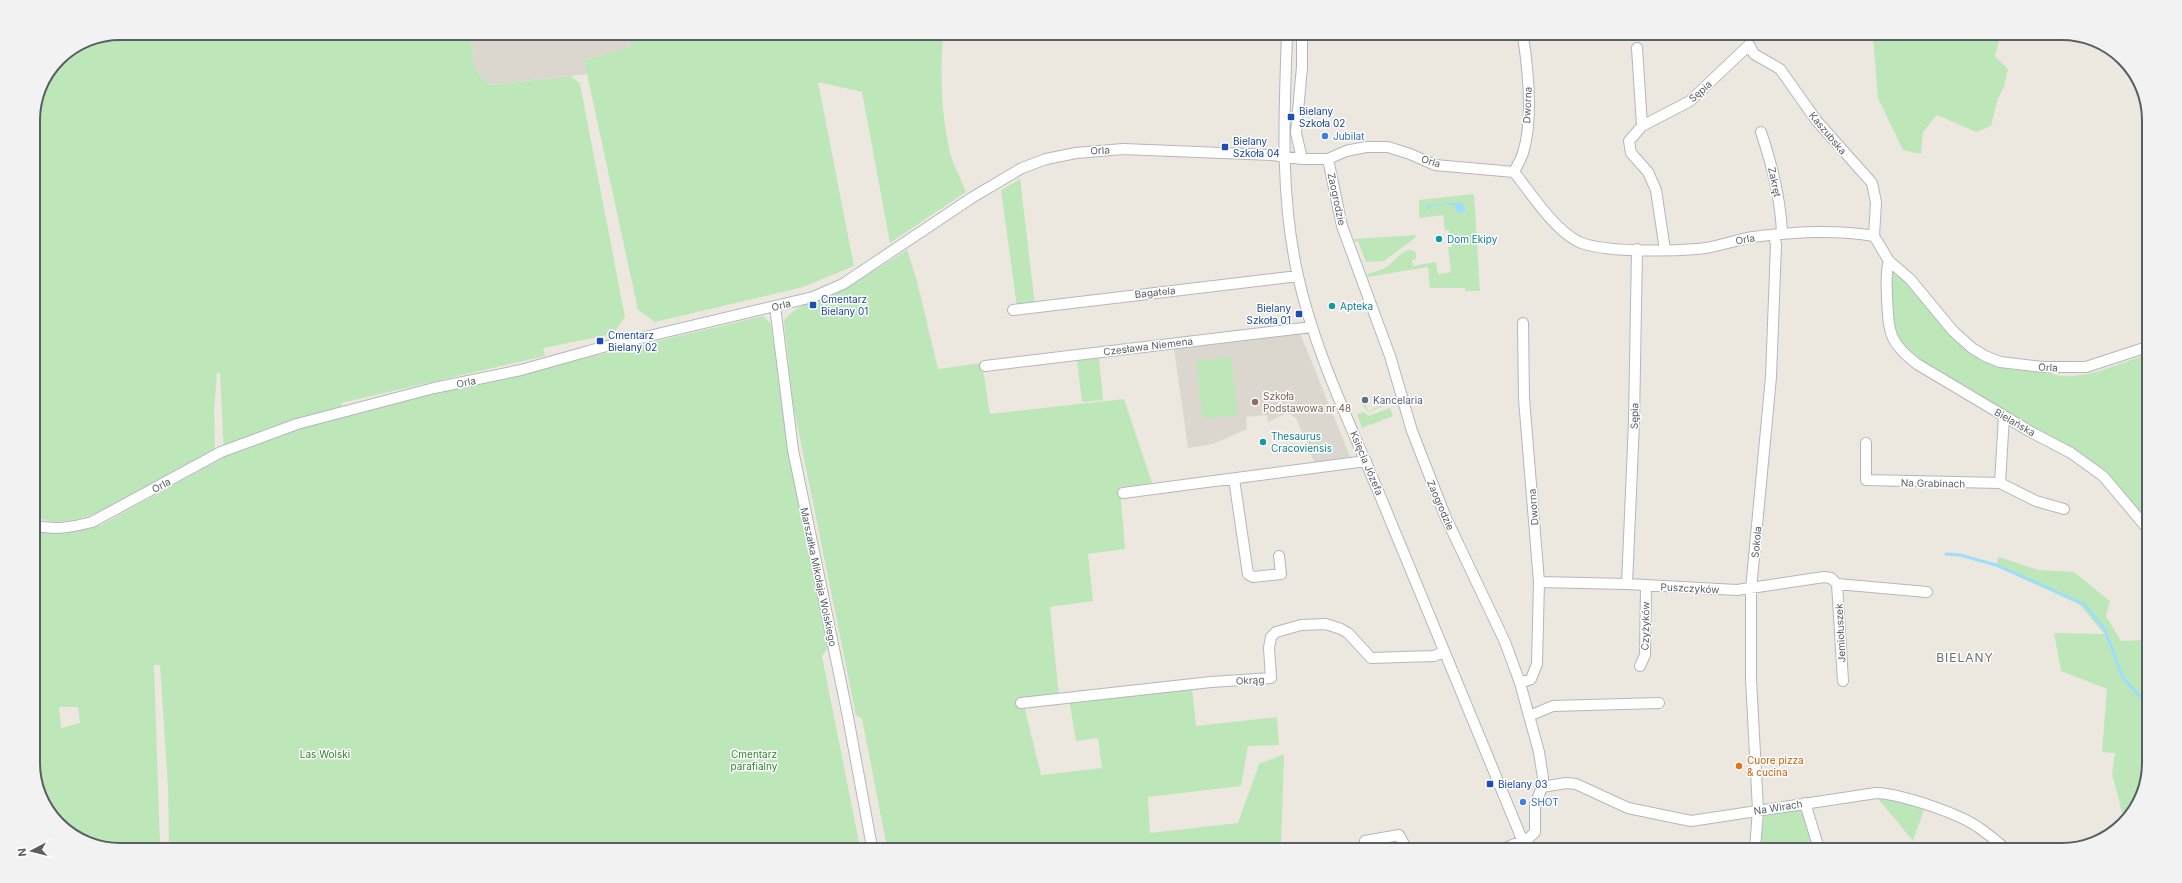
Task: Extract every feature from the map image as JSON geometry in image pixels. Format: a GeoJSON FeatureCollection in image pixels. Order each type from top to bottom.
{"type":"FeatureCollection","features":[{"type":"Feature","properties":{"kind":"street","name":"Księcia Józefa"},"geometry":{"type":"LineString","coordinates":[[1287,40],[1284,157],[1287,205],[1298,276],[1312,327],[1523,843]]}},
{"type":"Feature","properties":{"kind":"street"},"geometry":{"type":"LineString","coordinates":[[1302,40],[1302,67],[1296,133],[1302,159]]}},
{"type":"Feature","properties":{"kind":"street","name":"Dworna"},"geometry":{"type":"LineString","coordinates":[[1514,172],[1523,152],[1528,115],[1528,69],[1524,40]]}},
{"type":"Feature","properties":{"kind":"street","name":"Sępia"},"geometry":{"type":"LineString","coordinates":[[1665,250],[1656,190],[1648,172],[1631,153],[1629,141],[1642,126],[1690,101],[1750,41]]}},
{"type":"Feature","properties":{"kind":"street","name":"Kaszubska"},"geometry":{"type":"LineString","coordinates":[[1750,41],[1754,54],[1780,69],[1816,120],[1872,183],[1876,202],[1874,236]]}},
{"type":"Feature","properties":{"kind":"street"},"geometry":{"type":"LineString","coordinates":[[1637,48],[1642,126]]}},
{"type":"Feature","properties":{"kind":"street","name":"Zakręt"},"geometry":{"type":"LineString","coordinates":[[1761,132],[1776,186],[1778,234]]}},
{"type":"Feature","properties":{"kind":"street","name":"Orla"},"geometry":{"type":"LineString","coordinates":[[40,526],[69,528],[92,522],[221,452],[297,424],[434,388],[521,370],[603,347],[813,297],[843,284],[973,197],[1022,168],[1046,159],[1090,151],[1123,150],[1328,159],[1346,151],[1366,147],[1388,147],[1410,154],[1435,165],[1514,172],[1558,226],[1577,240],[1594,247],[1665,250],[1698,249],[1751,237],[1778,234],[1848,231],[1874,236],[1889,262],[1910,279],[1952,330],[1972,348],[2000,362],[2043,367],[2086,367],[2142,349]]}},
{"type":"Feature","properties":{"kind":"street","name":"Zaogrodzie"},"geometry":{"type":"LineString","coordinates":[[1328,159],[1342,226],[1390,356],[1412,431],[1446,518],[1505,642],[1520,683],[1542,768],[1542,787],[1535,805],[1535,832],[1526,843]]}},
{"type":"Feature","properties":{"kind":"street","name":"Sokola"},"geometry":{"type":"LineString","coordinates":[[1755,843],[1758,810],[1750,680],[1751,589],[1771,377],[1776,245],[1778,234]]}},
{"type":"Feature","properties":{"kind":"street","name":"Sępia"},"geometry":{"type":"LineString","coordinates":[[1627,584],[1634,422],[1637,249]]}},
{"type":"Feature","properties":{"kind":"street","name":"Bielańska"},"geometry":{"type":"LineString","coordinates":[[1889,262],[1886,270],[1887,319],[1890,333],[1901,352],[1916,364],[2004,416],[2071,453],[2102,476],[2142,522]]}},
{"type":"Feature","properties":{"kind":"street","name":"Bagatela"},"geometry":{"type":"LineString","coordinates":[[1013,310],[1298,276]]}},
{"type":"Feature","properties":{"kind":"street","name":"Marszałka Mikołaja Wolskiego"},"geometry":{"type":"LineString","coordinates":[[775,306],[793,450],[847,712],[871,843]]}},
{"type":"Feature","properties":{"kind":"street","name":"Dworna"},"geometry":{"type":"LineString","coordinates":[[1520,683],[1531,679],[1537,664],[1539,582],[1524,399],[1523,323]]}},
{"type":"Feature","properties":{"kind":"street","name":"Czesława Niemena"},"geometry":{"type":"LineString","coordinates":[[985,366],[1312,327]]}},
{"type":"Feature","properties":{"kind":"street"},"geometry":{"type":"LineString","coordinates":[[2000,483],[2004,416]]}},
{"type":"Feature","properties":{"kind":"street","name":"Na Grabinach"},"geometry":{"type":"LineString","coordinates":[[1866,443],[1866,480],[2000,483],[2036,501],[2064,510]]}},
{"type":"Feature","properties":{"kind":"street"},"geometry":{"type":"LineString","coordinates":[[1123,493],[1366,461]]}},
{"type":"Feature","properties":{"kind":"street"},"geometry":{"type":"LineString","coordinates":[[1234,479],[1248,574],[1254,577],[1282,574],[1279,556]]}},
{"type":"Feature","properties":{"kind":"street","name":"Puszczyków"},"geometry":{"type":"LineString","coordinates":[[1539,582],[1751,589],[1824,576],[1831,578],[1837,584],[1927,592]]}},
{"type":"Feature","properties":{"kind":"street","name":"Jemiołuszek"},"geometry":{"type":"LineString","coordinates":[[1837,584],[1843,681]]}},
{"type":"Feature","properties":{"kind":"street","name":"Czyżyków"},"geometry":{"type":"LineString","coordinates":[[1640,666],[1644,655],[1646,586]]}},
{"type":"Feature","properties":{"kind":"street","name":"Okrąg"},"geometry":{"type":"LineString","coordinates":[[1021,703],[1211,682],[1272,678],[1269,648],[1271,637],[1276,632],[1308,624],[1326,624],[1348,633],[1371,658],[1434,656],[1444,652]]}},
{"type":"Feature","properties":{"kind":"street"},"geometry":{"type":"LineString","coordinates":[[1529,716],[1553,706],[1659,703]]}},
{"type":"Feature","properties":{"kind":"street","name":"Na Wirach"},"geometry":{"type":"LineString","coordinates":[[1542,787],[1571,783],[1628,808],[1681,820],[1716,818],[1758,810],[1876,793],[1890,794],[1904,797],[1967,822],[1997,843]]}},
{"type":"Feature","properties":{"kind":"street"},"geometry":{"type":"LineString","coordinates":[[1805,803],[1816,843]]}},
{"type":"Feature","properties":{"kind":"street"},"geometry":{"type":"LineString","coordinates":[[1365,843],[1365,841],[1400,835],[1404,843]]}},
{"type":"Feature","properties":{"kind":"shaded area"},"geometry":{"type":"Polygon","coordinates":[[[471,40],[630,40],[631,47],[584,60],[587,74],[489,85],[475,69],[471,40]]]}},
{"type":"Feature","properties":{"kind":"shaded area","name":"Szkoła Podstawowa nr 48"},"geometry":{"type":"Polygon","coordinates":[[[1300,333],[1351,459],[1315,464],[1296,418],[1287,413],[1268,422],[1267,415],[1246,417],[1247,429],[1213,444],[1188,448],[1174,349],[1300,333]]]}},
{"type":"Feature","properties":{"kind":"green space"},"geometry":{"type":"Polygon","coordinates":[[[115,40],[471,40],[475,69],[489,85],[571,76],[580,84],[625,317],[613,334],[543,348],[545,356],[341,403],[344,415],[763,316],[771,324],[784,423],[828,648],[822,656],[859,843],[169,843],[168,787],[160,665],[154,665],[160,843],[115,843],[94,839],[71,826],[57,812],[44,789],[40,768],[40,529],[50,532],[74,532],[101,525],[224,457],[220,373],[217,373],[214,412],[215,450],[95,514],[63,522],[47,521],[40,518],[40,115],[44,94],[51,80],[60,67],[71,57],[94,44],[115,40]],[[59,707],[61,728],[80,723],[78,707],[59,707]]]}},
{"type":"Feature","properties":{"kind":"green space"},"geometry":{"type":"Polygon","coordinates":[[[630,40],[943,40],[943,109],[947,138],[951,157],[966,192],[890,243],[862,92],[818,82],[854,266],[803,287],[655,322],[638,310],[584,60],[631,47],[630,40]]]}},
{"type":"Feature","properties":{"kind":"green space"},"geometry":{"type":"Polygon","coordinates":[[[1873,40],[1999,40],[1995,56],[2008,69],[2004,87],[1998,98],[1991,126],[1976,132],[1937,115],[1923,132],[1921,154],[1903,150],[1878,98],[1873,40]]]}},
{"type":"Feature","properties":{"kind":"green space"},"geometry":{"type":"Polygon","coordinates":[[[1020,179],[1035,305],[1017,307],[1001,190],[1020,179]]]}},
{"type":"Feature","properties":{"kind":"green space"},"geometry":{"type":"Polygon","coordinates":[[[1474,194],[1480,291],[1465,291],[1465,288],[1430,288],[1428,267],[1368,277],[1367,274],[1386,267],[1405,251],[1409,250],[1416,253],[1416,259],[1412,260],[1413,266],[1436,262],[1438,274],[1451,272],[1448,247],[1452,247],[1449,230],[1445,231],[1443,215],[1419,218],[1419,200],[1474,194]]]}},
{"type":"Feature","properties":{"kind":"green space"},"geometry":{"type":"Polygon","coordinates":[[[1416,235],[1415,238],[1384,261],[1366,262],[1358,241],[1355,242],[1354,239],[1416,235]]]}},
{"type":"Feature","properties":{"kind":"green space"},"geometry":{"type":"Polygon","coordinates":[[[907,250],[917,281],[938,369],[982,363],[990,414],[1124,399],[1152,483],[1120,487],[1125,549],[1088,554],[1093,601],[1050,607],[1059,696],[1014,702],[1024,705],[1041,775],[1102,768],[1098,738],[1076,741],[1069,699],[1192,688],[1196,726],[1277,717],[1279,745],[1248,746],[1241,786],[1148,797],[1150,833],[1238,823],[1259,764],[1284,754],[1281,843],[886,843],[862,719],[856,715],[793,404],[784,321],[790,314],[802,306],[829,296],[907,250]]]}},
{"type":"Feature","properties":{"kind":"green space"},"geometry":{"type":"Polygon","coordinates":[[[1895,271],[1908,283],[1948,331],[2003,367],[2049,372],[2059,376],[2084,375],[2142,356],[2142,517],[2105,473],[1919,362],[1908,352],[1896,332],[1893,322],[1891,272],[1895,271]]]}},
{"type":"Feature","properties":{"kind":"green space"},"geometry":{"type":"Polygon","coordinates":[[[1231,357],[1238,415],[1203,419],[1196,361],[1231,357]]]}},
{"type":"Feature","properties":{"kind":"green space"},"geometry":{"type":"Polygon","coordinates":[[[1099,358],[1103,400],[1082,402],[1077,360],[1099,358]]]}},
{"type":"Feature","properties":{"kind":"green space"},"geometry":{"type":"Polygon","coordinates":[[[1384,395],[1381,407],[1368,412],[1362,404],[1365,403],[1368,411],[1380,406],[1377,399],[1384,395]]]}},
{"type":"Feature","properties":{"kind":"green space"},"geometry":{"type":"Polygon","coordinates":[[[1390,408],[1393,416],[1362,428],[1357,414],[1364,412],[1368,416],[1390,408]]]}},
{"type":"Feature","properties":{"kind":"green space"},"geometry":{"type":"Polygon","coordinates":[[[1999,557],[2039,570],[2074,572],[2110,601],[2106,616],[2121,641],[2142,640],[2141,773],[2138,789],[2123,815],[2112,774],[2115,753],[2102,752],[2107,689],[2061,671],[2054,633],[2104,634],[2080,605],[1996,566],[1999,557]]]}},
{"type":"Feature","properties":{"kind":"green space"},"geometry":{"type":"Polygon","coordinates":[[[1876,796],[1925,807],[1913,841],[1876,796]]]}},
{"type":"Feature","properties":{"kind":"green space"},"geometry":{"type":"Polygon","coordinates":[[[1797,809],[1805,814],[1813,843],[1759,843],[1762,814],[1797,809]]]}},
{"type":"Feature","properties":{"kind":"water"},"geometry":{"type":"Polygon","coordinates":[[[2120,66],[2125,71],[2132,82],[2120,66]]]}},
{"type":"Feature","properties":{"kind":"water"},"geometry":{"type":"Polygon","coordinates":[[[1463,203],[1465,209],[1464,212],[1458,213],[1455,206],[1449,204],[1431,206],[1428,210],[1426,209],[1428,205],[1463,203]]]}},
{"type":"Feature","properties":{"kind":"waterway"},"geometry":{"type":"LineString","coordinates":[[1946,554],[1960,555],[1996,565],[2084,604],[2104,628],[2123,678],[2142,699]]}},
{"type":"Feature","properties":{"kind":"place","name":"Bielany Szkoła 02"},"geometry":{"type":"Point","coordinates":[1291,117]}},
{"type":"Feature","properties":{"kind":"place","name":"Jubilat"},"geometry":{"type":"Point","coordinates":[1325,136]}},
{"type":"Feature","properties":{"kind":"place","name":"Bielany Szkoła 04"},"geometry":{"type":"Point","coordinates":[1225,147]}},
{"type":"Feature","properties":{"kind":"place","name":"Dom Ekipy"},"geometry":{"type":"Point","coordinates":[1439,239]}},
{"type":"Feature","properties":{"kind":"place","name":"Cmentarz Bielany 01"},"geometry":{"type":"Point","coordinates":[813,305]}},
{"type":"Feature","properties":{"kind":"place","name":"Apteka"},"geometry":{"type":"Point","coordinates":[1332,306]}},
{"type":"Feature","properties":{"kind":"place","name":"Bielany Szkoła 01"},"geometry":{"type":"Point","coordinates":[1299,314]}},
{"type":"Feature","properties":{"kind":"place","name":"Cmentarz Bielany 02"},"geometry":{"type":"Point","coordinates":[600,341]}},
{"type":"Feature","properties":{"kind":"place","name":"Kancelaria"},"geometry":{"type":"Point","coordinates":[1365,400]}},
{"type":"Feature","properties":{"kind":"place","name":"Szkoła Podstawowa nr 48"},"geometry":{"type":"Point","coordinates":[1255,402]}},
{"type":"Feature","properties":{"kind":"place","name":"Thesaurus Cracoviensis"},"geometry":{"type":"Point","coordinates":[1263,442]}},
{"type":"Feature","properties":{"kind":"place","name":"Cuore pizza & cucina"},"geometry":{"type":"Point","coordinates":[1739,766]}},
{"type":"Feature","properties":{"kind":"place","name":"Bielany 03"},"geometry":{"type":"Point","coordinates":[1490,784]}},
{"type":"Feature","properties":{"kind":"place","name":"SHOT"},"geometry":{"type":"Point","coordinates":[1523,802]}},
{"type":"Feature","properties":{"kind":"district","name":"BIELANY"},"geometry":{"type":"Point","coordinates":[1965,657]}},
{"type":"Feature","properties":{"kind":"park label","name":"Las Wolski"},"geometry":{"type":"Point","coordinates":[325,754]}},
{"type":"Feature","properties":{"kind":"park label","name":"Cmentarz parafialny"},"geometry":{"type":"Point","coordinates":[754,760]}}]}
